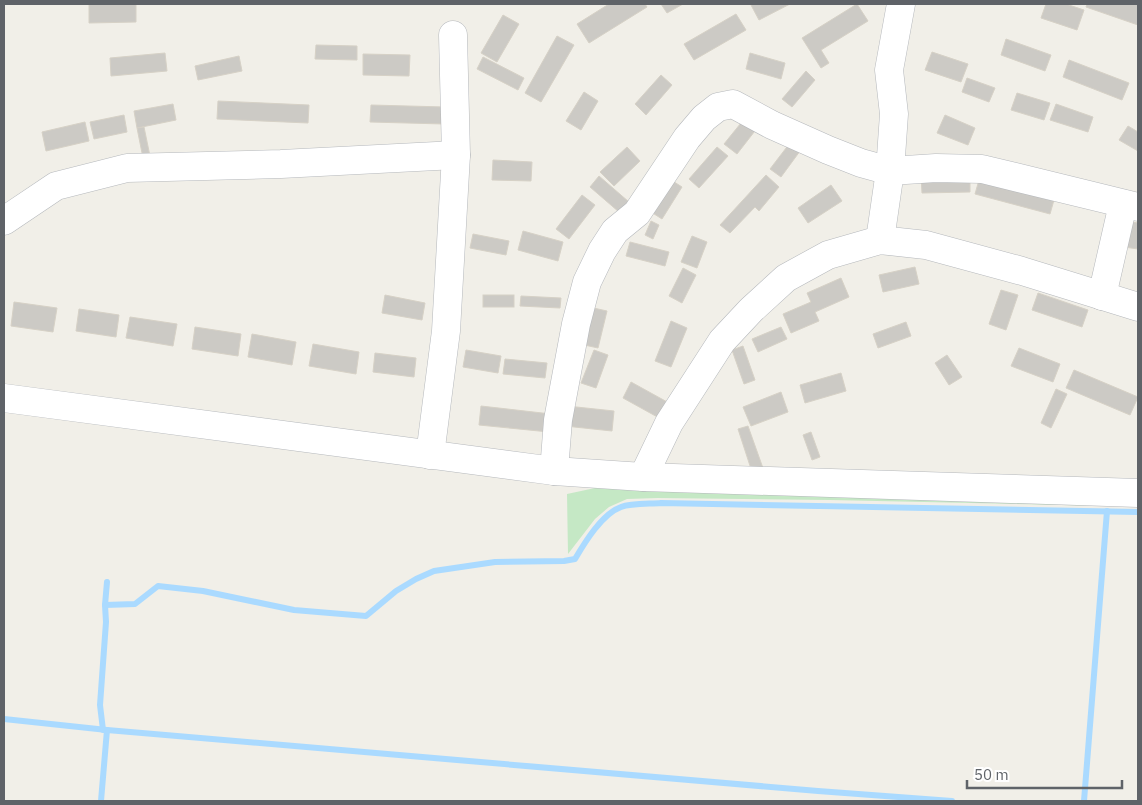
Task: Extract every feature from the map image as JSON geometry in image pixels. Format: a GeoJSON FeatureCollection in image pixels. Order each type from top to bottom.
{"type":"FeatureCollection","features":[{"type":"Feature","properties":{"kind":"street"},"geometry":{"type":"LineString","coordinates":[[880,240],[890,171],[894,114],[889,70],[901,4]]}},
{"type":"Feature","properties":{"kind":"street"},"geometry":{"type":"LineString","coordinates":[[430,455],[446,331],[456,155],[453,34]]}},
{"type":"Feature","properties":{"kind":"street"},"geometry":{"type":"LineString","coordinates":[[554,471],[558,420],[576,324],[587,282],[602,251],[615,231],[637,213],[687,138],[704,118],[718,107],[733,104],[772,125],[828,150],[890,171],[936,168],[982,169],[1131,205],[1102,296]]}},
{"type":"Feature","properties":{"kind":"street"},"geometry":{"type":"LineString","coordinates":[[4,221],[56,186],[127,168],[281,164],[456,155]]}},
{"type":"Feature","properties":{"kind":"street"},"geometry":{"type":"LineString","coordinates":[[643,477],[669,422],[722,341],[751,310],[786,278],[828,255],[880,240],[926,245],[1138,307]]}},
{"type":"Feature","properties":{"kind":"street"},"geometry":{"type":"LineString","coordinates":[[4,398],[554,471],[643,477],[1138,493]]}},
{"type":"Feature","properties":{"kind":"green space"},"geometry":{"type":"Polygon","coordinates":[[[595,488],[1106,506],[830,500],[627,499],[609,507],[595,519],[568,554],[567,494],[595,488]]]}},
{"type":"Feature","properties":{"kind":"building"},"geometry":{"type":"Polygon","coordinates":[[[89,4],[136,4],[136,22],[89,23],[89,4]]]}},
{"type":"Feature","properties":{"kind":"building"},"geometry":{"type":"Polygon","coordinates":[[[609,4],[645,4],[647,7],[589,43],[577,24],[609,4]]]}},
{"type":"Feature","properties":{"kind":"building"},"geometry":{"type":"Polygon","coordinates":[[[661,4],[683,4],[667,13],[661,4]]]}},
{"type":"Feature","properties":{"kind":"building"},"geometry":{"type":"Polygon","coordinates":[[[790,4],[759,20],[751,5],[790,4]]]}},
{"type":"Feature","properties":{"kind":"building"},"geometry":{"type":"Polygon","coordinates":[[[857,4],[868,21],[821,50],[829,63],[821,68],[802,38],[857,4]]]}},
{"type":"Feature","properties":{"kind":"building"},"geometry":{"type":"Polygon","coordinates":[[[1046,4],[1066,4],[1084,10],[1077,30],[1041,18],[1046,4]]]}},
{"type":"Feature","properties":{"kind":"building"},"geometry":{"type":"Polygon","coordinates":[[[1087,4],[1138,4],[1138,25],[1086,7],[1087,4]]]}},
{"type":"Feature","properties":{"kind":"building"},"geometry":{"type":"Polygon","coordinates":[[[736,14],[746,30],[694,60],[684,44],[736,14]]]}},
{"type":"Feature","properties":{"kind":"building"},"geometry":{"type":"Polygon","coordinates":[[[503,15],[519,24],[497,62],[481,53],[503,15]]]}},
{"type":"Feature","properties":{"kind":"building"},"geometry":{"type":"Polygon","coordinates":[[[557,36],[574,45],[541,102],[525,93],[557,36]]]}},
{"type":"Feature","properties":{"kind":"building"},"geometry":{"type":"Polygon","coordinates":[[[1006,39],[1051,55],[1045,71],[1001,55],[1006,39]]]}},
{"type":"Feature","properties":{"kind":"building"},"geometry":{"type":"Polygon","coordinates":[[[316,45],[357,46],[357,60],[315,59],[316,45]]]}},
{"type":"Feature","properties":{"kind":"building"},"geometry":{"type":"Polygon","coordinates":[[[932,52],[968,64],[961,82],[925,70],[932,52]]]}},
{"type":"Feature","properties":{"kind":"building"},"geometry":{"type":"Polygon","coordinates":[[[165,53],[167,71],[111,76],[110,58],[165,53]]]}},
{"type":"Feature","properties":{"kind":"building"},"geometry":{"type":"Polygon","coordinates":[[[750,53],[785,63],[781,79],[746,69],[750,53]]]}},
{"type":"Feature","properties":{"kind":"building"},"geometry":{"type":"Polygon","coordinates":[[[363,54],[410,55],[409,76],[363,75],[363,54]]]}},
{"type":"Feature","properties":{"kind":"building"},"geometry":{"type":"Polygon","coordinates":[[[239,56],[242,71],[198,80],[195,66],[239,56]]]}},
{"type":"Feature","properties":{"kind":"building"},"geometry":{"type":"Polygon","coordinates":[[[483,57],[524,78],[518,90],[477,69],[483,57]]]}},
{"type":"Feature","properties":{"kind":"building"},"geometry":{"type":"Polygon","coordinates":[[[1069,60],[1129,83],[1122,100],[1063,77],[1069,60]]]}},
{"type":"Feature","properties":{"kind":"building"},"geometry":{"type":"Polygon","coordinates":[[[806,71],[815,80],[792,107],[782,99],[806,71]]]}},
{"type":"Feature","properties":{"kind":"building"},"geometry":{"type":"Polygon","coordinates":[[[661,75],[672,85],[646,115],[635,104],[661,75]]]}},
{"type":"Feature","properties":{"kind":"building"},"geometry":{"type":"Polygon","coordinates":[[[967,78],[995,88],[989,102],[962,92],[967,78]]]}},
{"type":"Feature","properties":{"kind":"building"},"geometry":{"type":"Polygon","coordinates":[[[584,92],[598,101],[581,130],[566,121],[584,92]]]}},
{"type":"Feature","properties":{"kind":"building"},"geometry":{"type":"Polygon","coordinates":[[[1017,93],[1050,103],[1044,120],[1011,110],[1017,93]]]}},
{"type":"Feature","properties":{"kind":"building"},"geometry":{"type":"Polygon","coordinates":[[[218,101],[309,105],[308,123],[217,119],[218,101]]]}},
{"type":"Feature","properties":{"kind":"building"},"geometry":{"type":"Polygon","coordinates":[[[173,104],[176,120],[137,128],[134,111],[173,104]]]}},
{"type":"Feature","properties":{"kind":"building"},"geometry":{"type":"Polygon","coordinates":[[[1056,104],[1093,117],[1088,132],[1050,120],[1056,104]]]}},
{"type":"Feature","properties":{"kind":"building"},"geometry":{"type":"Polygon","coordinates":[[[371,105],[445,107],[444,124],[370,122],[371,105]]]}},
{"type":"Feature","properties":{"kind":"building"},"geometry":{"type":"Polygon","coordinates":[[[124,115],[127,132],[94,139],[90,122],[124,115]]]}},
{"type":"Feature","properties":{"kind":"building"},"geometry":{"type":"Polygon","coordinates":[[[945,115],[975,128],[968,145],[937,133],[945,115]]]}},
{"type":"Feature","properties":{"kind":"building"},"geometry":{"type":"Polygon","coordinates":[[[745,118],[758,127],[737,154],[724,144],[745,118]]]}},
{"type":"Feature","properties":{"kind":"building"},"geometry":{"type":"Polygon","coordinates":[[[85,122],[89,141],[46,151],[42,132],[85,122]]]}},
{"type":"Feature","properties":{"kind":"building"},"geometry":{"type":"Polygon","coordinates":[[[1128,126],[1138,132],[1138,151],[1119,140],[1128,126]]]}},
{"type":"Feature","properties":{"kind":"building"},"geometry":{"type":"Polygon","coordinates":[[[144,127],[151,161],[144,163],[137,128],[144,127]]]}},
{"type":"Feature","properties":{"kind":"building"},"geometry":{"type":"Polygon","coordinates":[[[793,139],[803,147],[781,177],[770,169],[793,139]]]}},
{"type":"Feature","properties":{"kind":"building"},"geometry":{"type":"Polygon","coordinates":[[[627,147],[640,161],[614,186],[600,172],[627,147]]]}},
{"type":"Feature","properties":{"kind":"building"},"geometry":{"type":"Polygon","coordinates":[[[717,147],[728,156],[699,188],[689,179],[717,147]]]}},
{"type":"Feature","properties":{"kind":"building"},"geometry":{"type":"Polygon","coordinates":[[[493,160],[532,162],[531,181],[492,180],[493,160]]]}},
{"type":"Feature","properties":{"kind":"building"},"geometry":{"type":"Polygon","coordinates":[[[981,173],[1056,193],[1050,214],[975,194],[981,173]]]}},
{"type":"Feature","properties":{"kind":"building"},"geometry":{"type":"Polygon","coordinates":[[[766,175],[779,187],[759,211],[755,207],[730,233],[720,225],[766,175]]]}},
{"type":"Feature","properties":{"kind":"building"},"geometry":{"type":"Polygon","coordinates":[[[970,175],[970,192],[922,193],[921,176],[970,175]]]}},
{"type":"Feature","properties":{"kind":"building"},"geometry":{"type":"Polygon","coordinates":[[[599,176],[629,202],[619,212],[590,187],[599,176]]]}},
{"type":"Feature","properties":{"kind":"building"},"geometry":{"type":"Polygon","coordinates":[[[668,178],[682,187],[662,219],[648,210],[668,178]]]}},
{"type":"Feature","properties":{"kind":"building"},"geometry":{"type":"Polygon","coordinates":[[[831,185],[842,201],[808,223],[798,208],[831,185]]]}},
{"type":"Feature","properties":{"kind":"building"},"geometry":{"type":"Polygon","coordinates":[[[582,195],[595,205],[569,239],[556,229],[582,195]]]}},
{"type":"Feature","properties":{"kind":"building"},"geometry":{"type":"Polygon","coordinates":[[[651,221],[659,225],[653,239],[645,235],[651,221]]]}},
{"type":"Feature","properties":{"kind":"building"},"geometry":{"type":"Polygon","coordinates":[[[1128,221],[1138,223],[1138,249],[1124,247],[1128,221]]]}},
{"type":"Feature","properties":{"kind":"building"},"geometry":{"type":"Polygon","coordinates":[[[523,231],[563,242],[558,261],[518,250],[523,231]]]}},
{"type":"Feature","properties":{"kind":"building"},"geometry":{"type":"Polygon","coordinates":[[[473,234],[509,241],[506,255],[470,248],[473,234]]]}},
{"type":"Feature","properties":{"kind":"building"},"geometry":{"type":"Polygon","coordinates":[[[692,236],[707,242],[697,268],[681,262],[692,236]]]}},
{"type":"Feature","properties":{"kind":"building"},"geometry":{"type":"Polygon","coordinates":[[[630,242],[669,252],[665,266],[626,256],[630,242]]]}},
{"type":"Feature","properties":{"kind":"building"},"geometry":{"type":"Polygon","coordinates":[[[915,267],[919,284],[883,292],[879,275],[915,267]]]}},
{"type":"Feature","properties":{"kind":"building"},"geometry":{"type":"Polygon","coordinates":[[[683,268],[696,275],[682,303],[669,296],[683,268]]]}},
{"type":"Feature","properties":{"kind":"building"},"geometry":{"type":"Polygon","coordinates":[[[841,278],[849,297],[815,312],[819,321],[791,333],[783,314],[811,302],[807,293],[841,278]]]}},
{"type":"Feature","properties":{"kind":"building"},"geometry":{"type":"Polygon","coordinates":[[[1001,290],[1018,295],[1006,330],[989,324],[1001,290]]]}},
{"type":"Feature","properties":{"kind":"building"},"geometry":{"type":"Polygon","coordinates":[[[1038,293],[1088,310],[1082,327],[1032,310],[1038,293]]]}},
{"type":"Feature","properties":{"kind":"building"},"geometry":{"type":"Polygon","coordinates":[[[385,295],[425,303],[422,320],[382,313],[385,295]]]}},
{"type":"Feature","properties":{"kind":"building"},"geometry":{"type":"Polygon","coordinates":[[[483,295],[514,295],[514,307],[483,307],[483,295]]]}},
{"type":"Feature","properties":{"kind":"building"},"geometry":{"type":"Polygon","coordinates":[[[521,296],[561,298],[560,308],[520,306],[521,296]]]}},
{"type":"Feature","properties":{"kind":"building"},"geometry":{"type":"Polygon","coordinates":[[[14,302],[57,308],[53,332],[11,326],[14,302]]]}},
{"type":"Feature","properties":{"kind":"building"},"geometry":{"type":"Polygon","coordinates":[[[589,307],[607,311],[598,348],[580,344],[589,307]]]}},
{"type":"Feature","properties":{"kind":"building"},"geometry":{"type":"Polygon","coordinates":[[[79,309],[119,315],[116,337],[76,331],[79,309]]]}},
{"type":"Feature","properties":{"kind":"building"},"geometry":{"type":"Polygon","coordinates":[[[130,317],[177,324],[173,346],[126,338],[130,317]]]}},
{"type":"Feature","properties":{"kind":"building"},"geometry":{"type":"Polygon","coordinates":[[[671,321],[687,328],[671,367],[655,361],[671,321]]]}},
{"type":"Feature","properties":{"kind":"building"},"geometry":{"type":"Polygon","coordinates":[[[906,322],[911,336],[878,348],[873,334],[906,322]]]}},
{"type":"Feature","properties":{"kind":"building"},"geometry":{"type":"Polygon","coordinates":[[[195,327],[241,334],[238,356],[192,349],[195,327]]]}},
{"type":"Feature","properties":{"kind":"building"},"geometry":{"type":"Polygon","coordinates":[[[781,327],[787,339],[758,352],[752,339],[781,327]]]}},
{"type":"Feature","properties":{"kind":"building"},"geometry":{"type":"Polygon","coordinates":[[[252,334],[296,342],[292,365],[248,357],[252,334]]]}},
{"type":"Feature","properties":{"kind":"building"},"geometry":{"type":"Polygon","coordinates":[[[313,344],[359,352],[356,374],[309,366],[313,344]]]}},
{"type":"Feature","properties":{"kind":"building"},"geometry":{"type":"Polygon","coordinates":[[[743,346],[755,380],[744,384],[732,350],[743,346]]]}},
{"type":"Feature","properties":{"kind":"building"},"geometry":{"type":"Polygon","coordinates":[[[1019,348],[1060,364],[1053,382],[1011,366],[1019,348]]]}},
{"type":"Feature","properties":{"kind":"building"},"geometry":{"type":"Polygon","coordinates":[[[466,350],[501,356],[498,373],[463,367],[466,350]]]}},
{"type":"Feature","properties":{"kind":"building"},"geometry":{"type":"Polygon","coordinates":[[[594,350],[608,355],[596,388],[581,383],[594,350]]]}},
{"type":"Feature","properties":{"kind":"building"},"geometry":{"type":"Polygon","coordinates":[[[375,353],[416,358],[414,377],[373,372],[375,353]]]}},
{"type":"Feature","properties":{"kind":"building"},"geometry":{"type":"Polygon","coordinates":[[[947,355],[962,377],[949,385],[935,363],[947,355]]]}},
{"type":"Feature","properties":{"kind":"building"},"geometry":{"type":"Polygon","coordinates":[[[505,359],[547,363],[545,378],[503,374],[505,359]]]}},
{"type":"Feature","properties":{"kind":"building"},"geometry":{"type":"Polygon","coordinates":[[[1074,370],[1138,397],[1130,415],[1066,388],[1074,370]]]}},
{"type":"Feature","properties":{"kind":"building"},"geometry":{"type":"Polygon","coordinates":[[[841,373],[846,391],[805,403],[800,385],[841,373]]]}},
{"type":"Feature","properties":{"kind":"building"},"geometry":{"type":"Polygon","coordinates":[[[631,382],[669,403],[661,419],[623,398],[631,382]]]}},
{"type":"Feature","properties":{"kind":"building"},"geometry":{"type":"Polygon","coordinates":[[[1056,389],[1067,394],[1051,428],[1041,423],[1056,389]]]}},
{"type":"Feature","properties":{"kind":"building"},"geometry":{"type":"Polygon","coordinates":[[[781,392],[788,412],[751,426],[743,407],[781,392]]]}},
{"type":"Feature","properties":{"kind":"building"},"geometry":{"type":"Polygon","coordinates":[[[481,406],[551,414],[549,432],[479,425],[481,406]]]}},
{"type":"Feature","properties":{"kind":"building"},"geometry":{"type":"Polygon","coordinates":[[[567,406],[614,411],[612,431],[565,426],[567,406]]]}},
{"type":"Feature","properties":{"kind":"building"},"geometry":{"type":"Polygon","coordinates":[[[748,426],[764,471],[753,475],[738,429],[748,426]]]}},
{"type":"Feature","properties":{"kind":"building"},"geometry":{"type":"Polygon","coordinates":[[[811,432],[820,457],[812,460],[803,435],[811,432]]]}},
{"type":"Feature","properties":{"kind":"waterway"},"geometry":{"type":"LineString","coordinates":[[105,605],[135,604],[158,586],[203,591],[294,610],[366,616],[396,591],[434,571],[495,562],[564,561],[575,559],[595,529],[607,516],[621,507],[635,504],[1138,512]]}},
{"type":"Feature","properties":{"kind":"waterway"},"geometry":{"type":"LineString","coordinates":[[1084,801],[1107,511]]}},
{"type":"Feature","properties":{"kind":"waterway"},"geometry":{"type":"LineString","coordinates":[[103,730],[100,705],[107,582]]}},
{"type":"Feature","properties":{"kind":"waterway"},"geometry":{"type":"LineString","coordinates":[[4,719],[107,730],[952,801]]}},
{"type":"Feature","properties":{"kind":"waterway"},"geometry":{"type":"LineString","coordinates":[[101,801],[107,730]]}}]}
